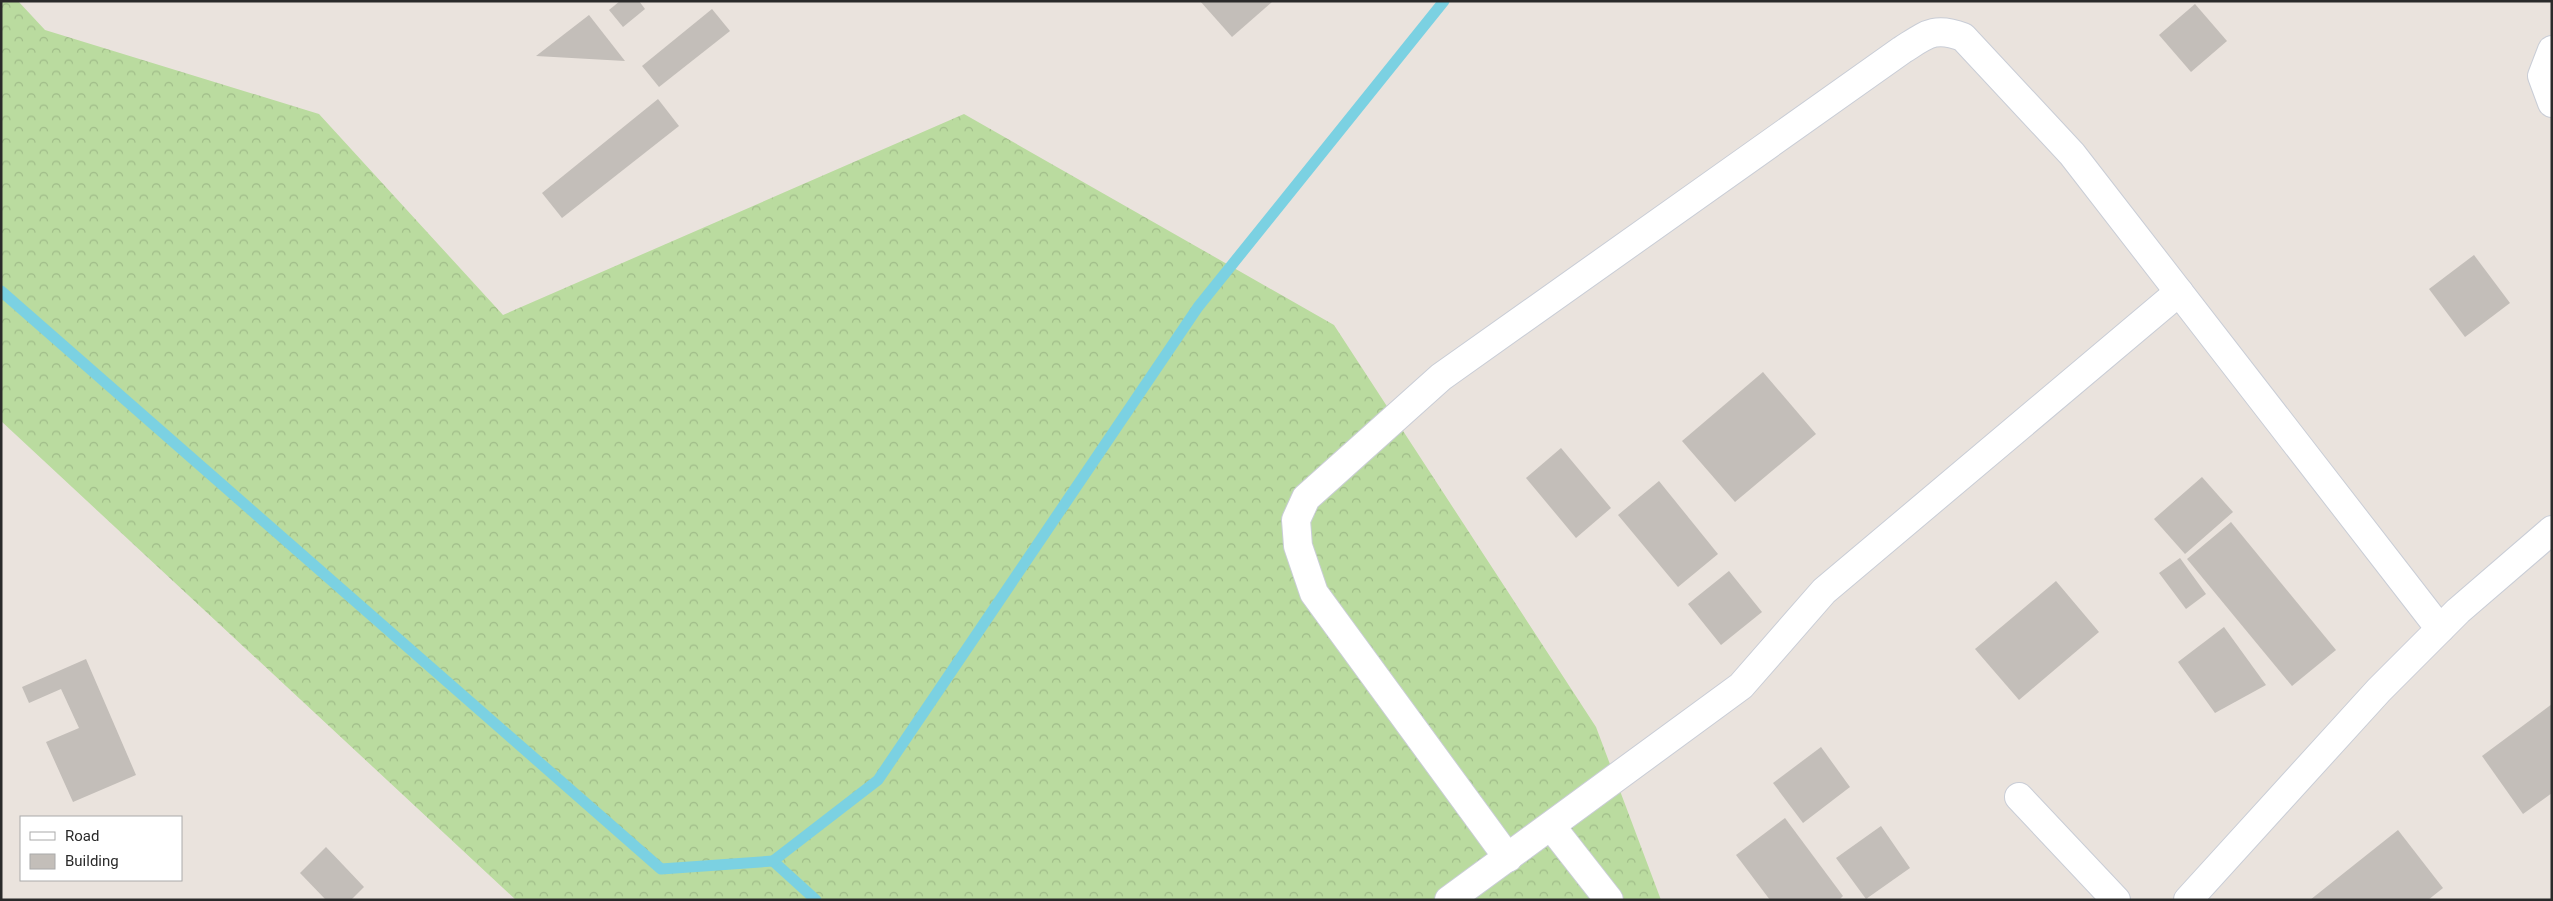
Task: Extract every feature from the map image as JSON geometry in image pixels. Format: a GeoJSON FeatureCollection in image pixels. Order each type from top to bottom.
{"type":"FeatureCollection","features":[{"type":"Feature","properties":{"kind":"street"},"geometry":{"type":"LineString","coordinates":[[1508,858],[1314,593],[1298,546],[1296,520],[1306,498],[1441,377],[1902,50],[1926,35],[1945,30],[1963,37],[2072,154],[2440,629]]}},
{"type":"Feature","properties":{"kind":"street"},"geometry":{"type":"LineString","coordinates":[[2552,50],[2542,76],[2552,103]]}},
{"type":"Feature","properties":{"kind":"street"},"geometry":{"type":"LineString","coordinates":[[1450,900],[1741,686],[1824,591],[2179,292]]}},
{"type":"Feature","properties":{"kind":"street"},"geometry":{"type":"LineString","coordinates":[[2188,900],[2373,697],[2440,629],[2552,530]]}},
{"type":"Feature","properties":{"kind":"street"},"geometry":{"type":"LineString","coordinates":[[2019,796],[2116,900]]}},
{"type":"Feature","properties":{"kind":"street"},"geometry":{"type":"LineString","coordinates":[[1551,826],[1609,900]]}},
{"type":"Feature","properties":{"kind":"green space"},"geometry":{"type":"Polygon","coordinates":[[[1,1],[18,1],[45,30],[319,114],[503,315],[964,114],[1334,325],[1596,727],[1661,900],[516,900],[1,421],[1,1]]]}},
{"type":"Feature","properties":{"kind":"building"},"geometry":{"type":"Polygon","coordinates":[[[620,1],[639,1],[645,9],[623,27],[609,10],[620,1]]]}},
{"type":"Feature","properties":{"kind":"building"},"geometry":{"type":"Polygon","coordinates":[[[1200,1],[1273,1],[1232,37],[1200,1]]]}},
{"type":"Feature","properties":{"kind":"building"},"geometry":{"type":"Polygon","coordinates":[[[2195,4],[2227,41],[2191,72],[2159,35],[2195,4]]]}},
{"type":"Feature","properties":{"kind":"building"},"geometry":{"type":"Polygon","coordinates":[[[712,9],[730,31],[659,87],[642,66],[712,9]]]}},
{"type":"Feature","properties":{"kind":"building"},"geometry":{"type":"Polygon","coordinates":[[[589,15],[625,61],[536,56],[589,15]]]}},
{"type":"Feature","properties":{"kind":"building"},"geometry":{"type":"Polygon","coordinates":[[[658,99],[679,126],[562,218],[542,193],[658,99]]]}},
{"type":"Feature","properties":{"kind":"building"},"geometry":{"type":"Polygon","coordinates":[[[2474,255],[2510,303],[2465,337],[2429,289],[2474,255]]]}},
{"type":"Feature","properties":{"kind":"building"},"geometry":{"type":"Polygon","coordinates":[[[1763,372],[1816,434],[1735,502],[1682,441],[1763,372]]]}},
{"type":"Feature","properties":{"kind":"building"},"geometry":{"type":"Polygon","coordinates":[[[1561,448],[1611,508],[1576,538],[1526,478],[1561,448]]]}},
{"type":"Feature","properties":{"kind":"building"},"geometry":{"type":"Polygon","coordinates":[[[2202,477],[2233,512],[2185,554],[2154,519],[2202,477]]]}},
{"type":"Feature","properties":{"kind":"building"},"geometry":{"type":"Polygon","coordinates":[[[1659,481],[1718,554],[1678,587],[1618,515],[1659,481]]]}},
{"type":"Feature","properties":{"kind":"building"},"geometry":{"type":"Polygon","coordinates":[[[2231,522],[2336,650],[2292,686],[2187,559],[2231,522]]]}},
{"type":"Feature","properties":{"kind":"building"},"geometry":{"type":"Polygon","coordinates":[[[2180,558],[2206,594],[2186,609],[2159,573],[2180,558]]]}},
{"type":"Feature","properties":{"kind":"building"},"geometry":{"type":"Polygon","coordinates":[[[1729,571],[1762,612],[1721,645],[1688,604],[1729,571]]]}},
{"type":"Feature","properties":{"kind":"building"},"geometry":{"type":"Polygon","coordinates":[[[2056,581],[2099,632],[2019,700],[1975,649],[2056,581]]]}},
{"type":"Feature","properties":{"kind":"building"},"geometry":{"type":"Polygon","coordinates":[[[2224,627],[2266,685],[2215,713],[2178,662],[2224,627]]]}},
{"type":"Feature","properties":{"kind":"building"},"geometry":{"type":"Polygon","coordinates":[[[86,659],[136,775],[73,802],[46,742],[79,728],[61,689],[29,703],[22,687],[86,659]]]}},
{"type":"Feature","properties":{"kind":"building"},"geometry":{"type":"Polygon","coordinates":[[[2552,704],[2552,793],[2523,814],[2482,756],[2552,704]]]}},
{"type":"Feature","properties":{"kind":"building"},"geometry":{"type":"Polygon","coordinates":[[[1821,747],[1850,787],[1803,823],[1773,783],[1821,747]]]}},
{"type":"Feature","properties":{"kind":"building"},"geometry":{"type":"Polygon","coordinates":[[[1785,818],[1843,896],[1839,900],[1770,900],[1736,855],[1785,818]]]}},
{"type":"Feature","properties":{"kind":"building"},"geometry":{"type":"Polygon","coordinates":[[[1881,826],[1910,868],[1866,899],[1836,858],[1881,826]]]}},
{"type":"Feature","properties":{"kind":"building"},"geometry":{"type":"Polygon","coordinates":[[[2398,830],[2443,888],[2428,900],[2310,900],[2398,830]]]}},
{"type":"Feature","properties":{"kind":"building"},"geometry":{"type":"Polygon","coordinates":[[[326,847],[364,887],[351,900],[326,900],[300,873],[326,847]]]}},
{"type":"Feature","properties":{"kind":"waterway"},"geometry":{"type":"LineString","coordinates":[[773,861],[878,780],[1198,307],[1444,1]]}},
{"type":"Feature","properties":{"kind":"waterway"},"geometry":{"type":"LineString","coordinates":[[1,291],[661,869],[773,861],[816,900]]}}]}
